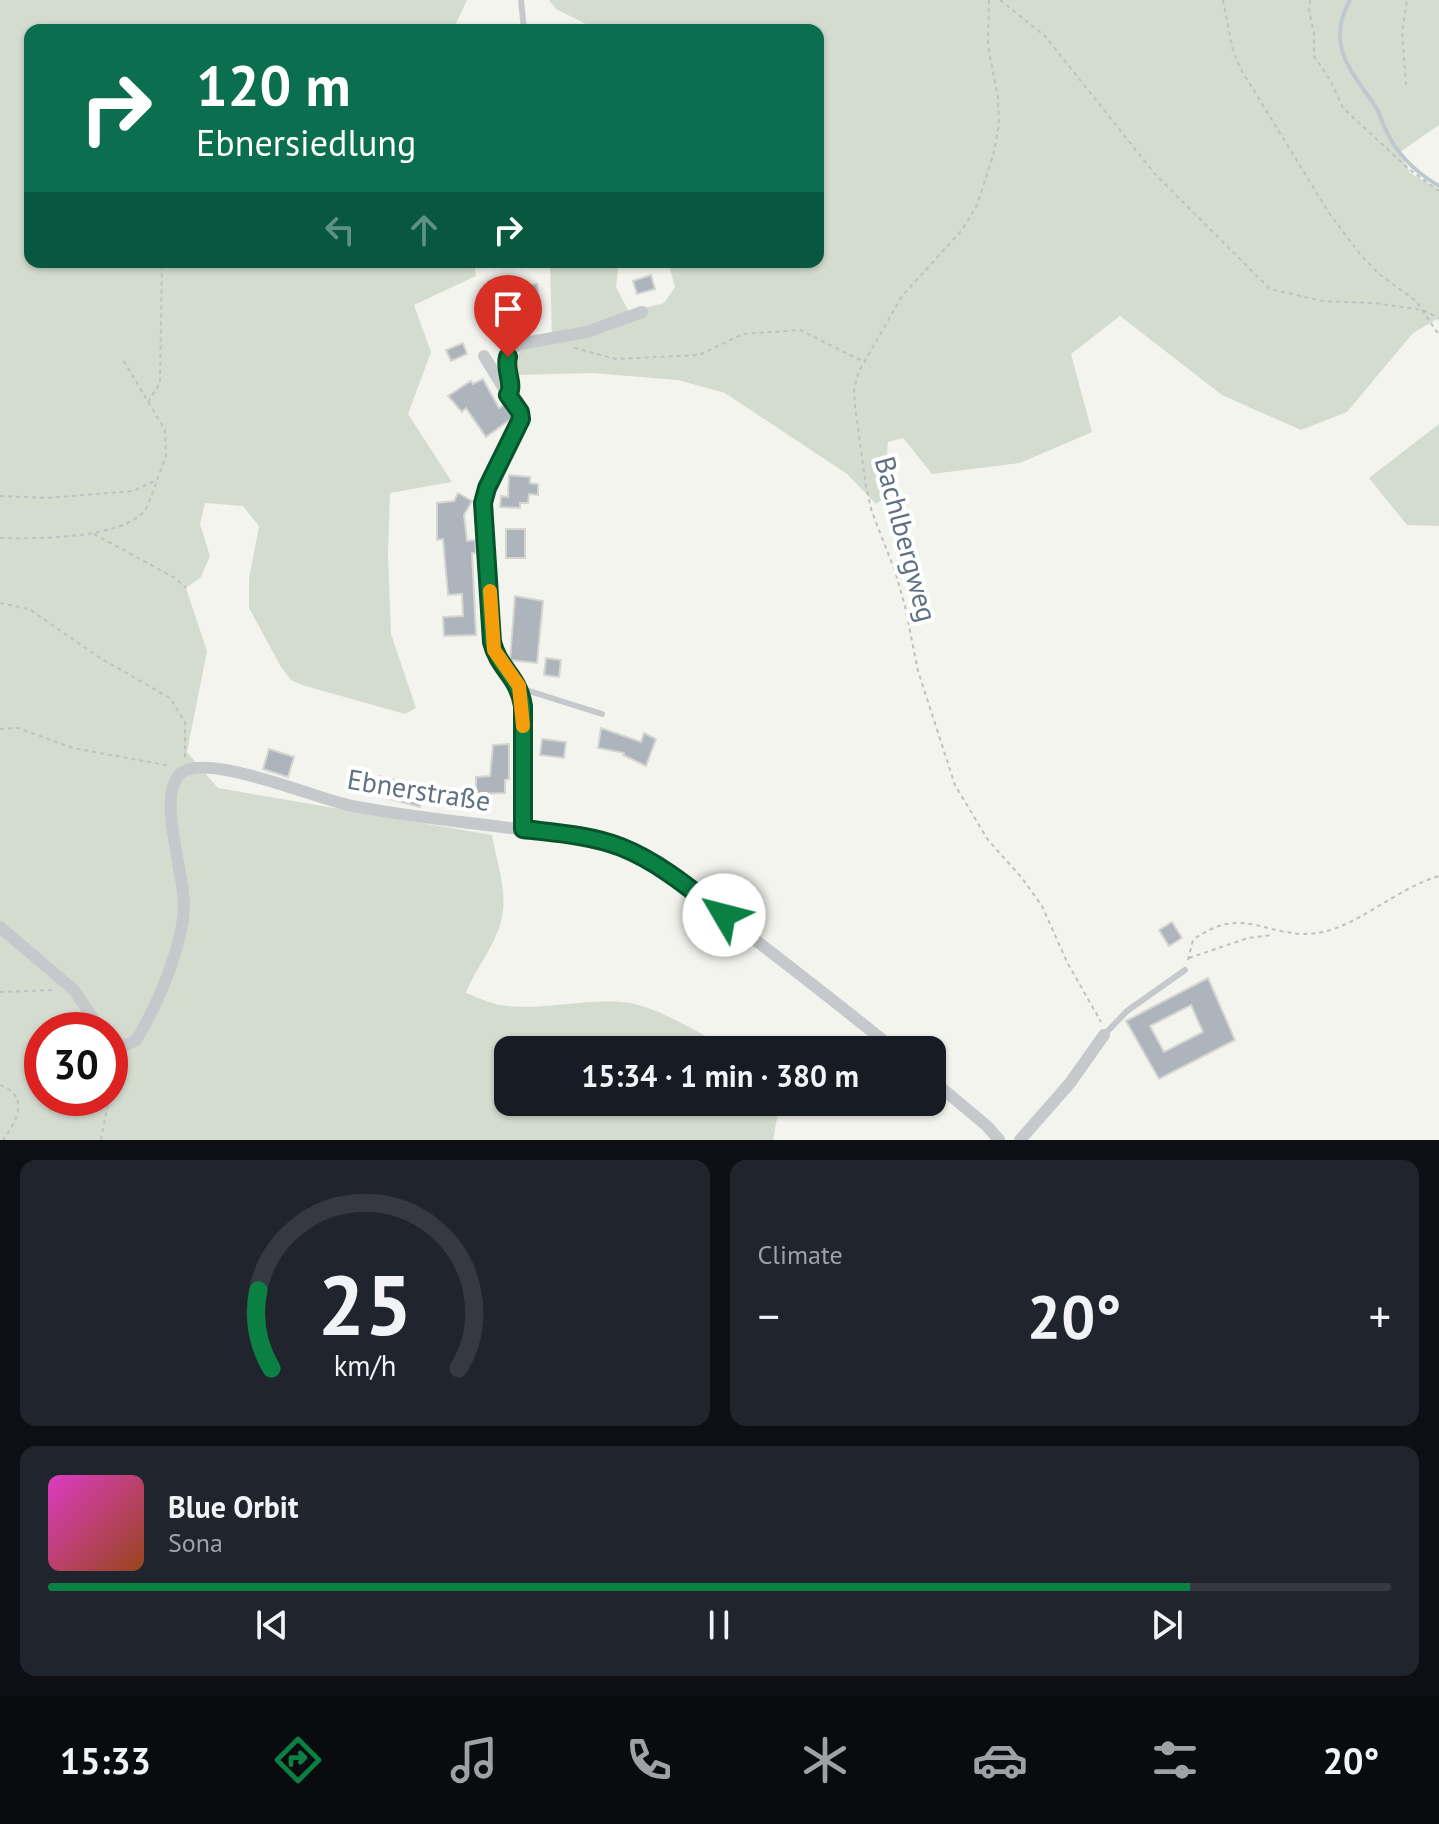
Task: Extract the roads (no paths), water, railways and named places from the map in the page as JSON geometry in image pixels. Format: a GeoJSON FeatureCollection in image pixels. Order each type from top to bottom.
{"type":"FeatureCollection","features":[{"type":"Feature","properties":{"kind":"street"},"geometry":{"type":"LineString","coordinates":[[508,395],[511,389],[506,366],[511,350],[524,342],[604,328],[642,312]]}},
{"type":"Feature","properties":{"kind":"street"},"geometry":{"type":"LineString","coordinates":[[484,356],[520,412],[521,419],[484,495],[483,525],[492,642],[496,656],[520,692],[523,719],[523,829]]}},
{"type":"Feature","properties":{"kind":"street","name":"Ebnerstraße"},"geometry":{"type":"LineString","coordinates":[[128,1044],[142,1031],[167,974],[182,925],[184,894],[170,800],[174,781],[187,769],[202,766],[382,811],[603,841],[649,861],[703,899],[877,1036]]}},
{"type":"Feature","properties":{"kind":"street"},"geometry":{"type":"LineString","coordinates":[[0,927],[74,990],[89,1012]]}},
{"type":"Feature","properties":{"kind":"street"},"geometry":{"type":"LineString","coordinates":[[1020,1140],[1070,1083],[1104,1035]]}},
{"type":"Feature","properties":{"kind":"street"},"geometry":{"type":"LineString","coordinates":[[946,1092],[999,1140]]}},
{"type":"Feature","properties":{"kind":"lane"},"geometry":{"type":"LineString","coordinates":[[521,0],[523,24]]}},
{"type":"Feature","properties":{"kind":"lane"},"geometry":{"type":"LineString","coordinates":[[506,329],[511,350]]}},
{"type":"Feature","properties":{"kind":"lane"},"geometry":{"type":"LineString","coordinates":[[520,692],[529,691],[602,714]]}},
{"type":"Feature","properties":{"kind":"lane"},"geometry":{"type":"LineString","coordinates":[[1104,1035],[1127,1011],[1185,970]]}},
{"type":"Feature","properties":{"kind":"waterway"},"geometry":{"type":"LineString","coordinates":[[1350,0],[1340,30],[1344,56],[1350,69],[1377,108],[1401,154],[1422,175],[1439,186]]}}]}
